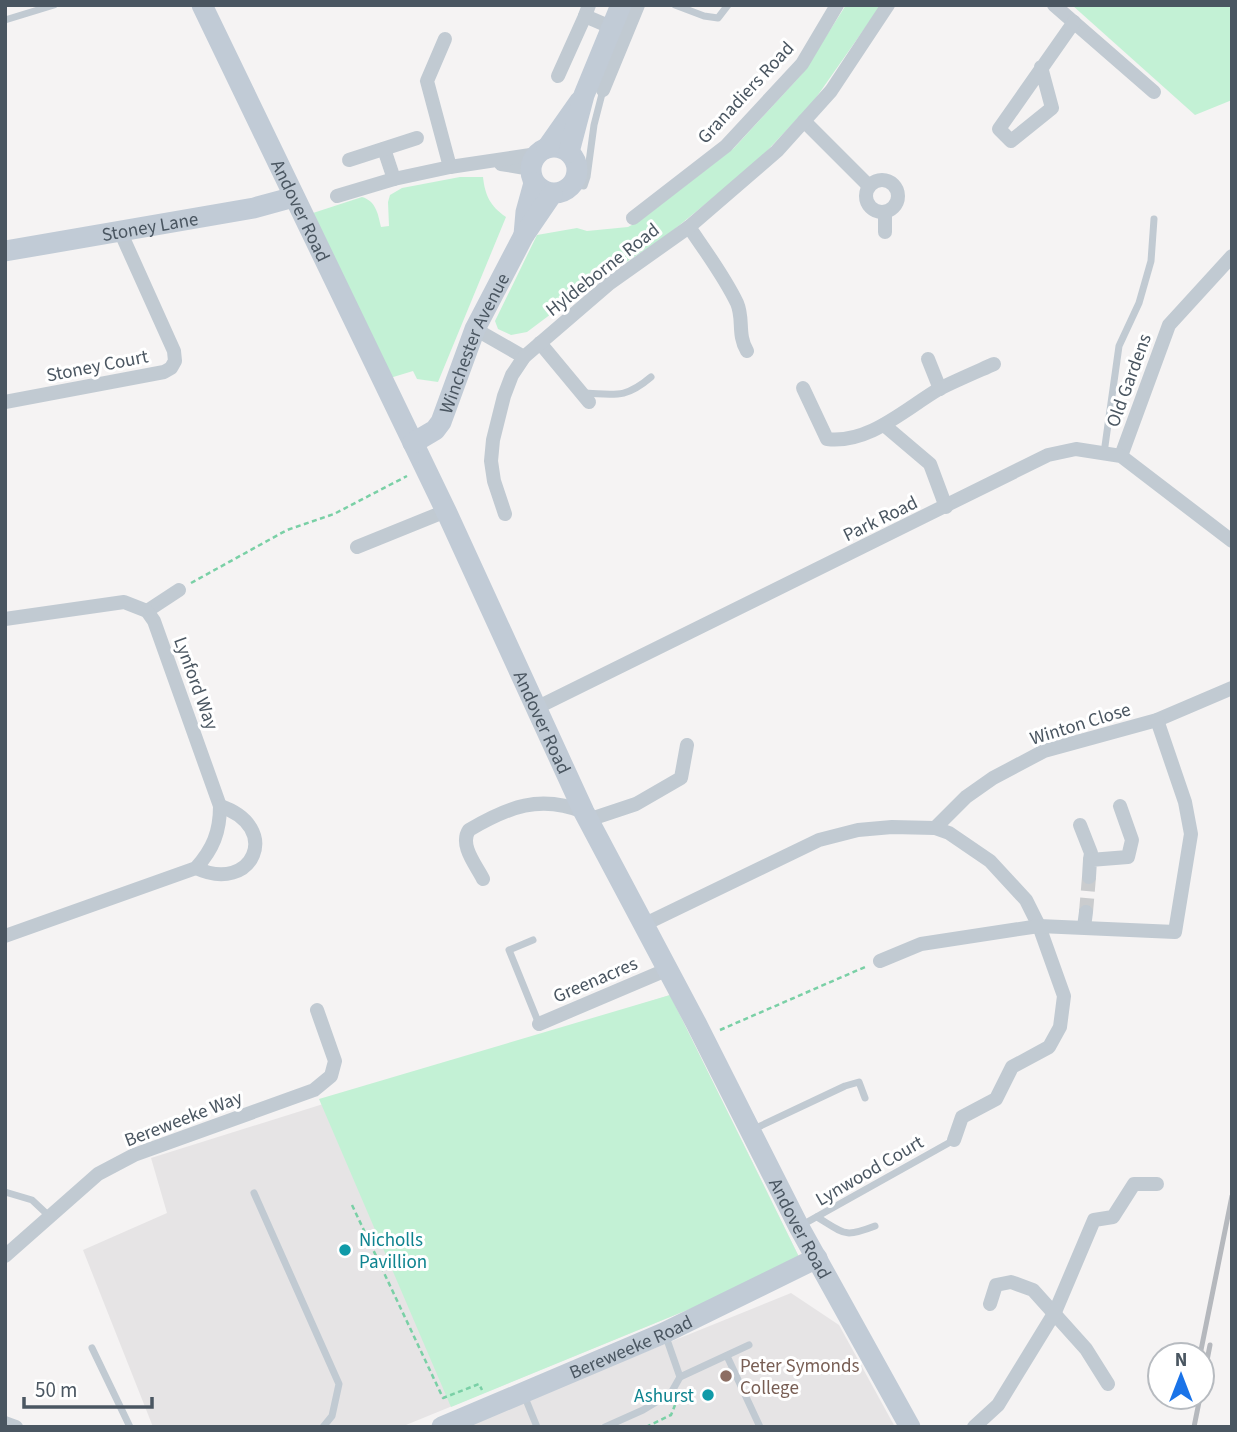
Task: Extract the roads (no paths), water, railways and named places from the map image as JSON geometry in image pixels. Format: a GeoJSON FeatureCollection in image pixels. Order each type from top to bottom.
{"type":"FeatureCollection","features":[{"type":"Feature","properties":{"kind":"main road","name":"Andover Road"},"geometry":{"type":"LineString","coordinates":[[202,5],[446,511],[586,816],[750,1131],[808,1222],[817,1258],[910,1427]]}},
{"type":"Feature","properties":{"kind":"main road","name":"Winchester Avenue"},"geometry":{"type":"LineString","coordinates":[[573,184],[577,166],[569,152],[594,93],[621,5]]}},
{"type":"Feature","properties":{"kind":"main road","name":"Winchester Avenue"},"geometry":{"type":"LineString","coordinates":[[413,443],[435,430],[441,422],[475,329],[524,235],[540,169],[594,93]]}},
{"type":"Feature","properties":{"kind":"main road"},"geometry":{"type":"LineString","coordinates":[[569,152],[562,148],[540,169],[568,190],[573,184]]}},
{"type":"Feature","properties":{"kind":"main road","name":"Stoney Lane"},"geometry":{"type":"LineString","coordinates":[[5,251],[254,208],[294,197]]}},
{"type":"Feature","properties":{"kind":"main road","name":"Bereweeke Road"},"geometry":{"type":"LineString","coordinates":[[442,1427],[664,1333],[817,1258]]}},
{"type":"Feature","properties":{"kind":"street"},"geometry":{"type":"LineString","coordinates":[[594,93],[638,5]]}},
{"type":"Feature","properties":{"kind":"street","name":"Granadiers Road"},"geometry":{"type":"LineString","coordinates":[[633,218],[726,146],[802,64],[838,5]]}},
{"type":"Feature","properties":{"kind":"street","name":"Hyldeborne Road"},"geometry":{"type":"LineString","coordinates":[[505,514],[494,481],[491,461],[493,440],[504,396],[512,375],[524,357],[610,283],[690,227],[777,151],[831,91],[888,5]]}},
{"type":"Feature","properties":{"kind":"street"},"geometry":{"type":"LineString","coordinates":[[1054,5],[1154,92]]}},
{"type":"Feature","properties":{"kind":"street"},"geometry":{"type":"LineString","coordinates":[[558,76],[587,10],[613,28]]}},
{"type":"Feature","properties":{"kind":"street"},"geometry":{"type":"LineString","coordinates":[[1041,67],[1052,108],[1011,141],[999,129],[1041,67],[1074,22]]}},
{"type":"Feature","properties":{"kind":"street"},"geometry":{"type":"LineString","coordinates":[[445,39],[427,81],[450,167]]}},
{"type":"Feature","properties":{"kind":"street"},"geometry":{"type":"LineString","coordinates":[[804,121],[869,186]]}},
{"type":"Feature","properties":{"kind":"street"},"geometry":{"type":"LineString","coordinates":[[349,160],[417,138]]}},
{"type":"Feature","properties":{"kind":"street"},"geometry":{"type":"LineString","coordinates":[[384,149],[394,178]]}},
{"type":"Feature","properties":{"kind":"street"},"geometry":{"type":"LineString","coordinates":[[337,196],[394,178],[486,162],[540,169]]}},
{"type":"Feature","properties":{"kind":"street"},"geometry":{"type":"LineString","coordinates":[[882,180],[895,187],[897,201],[885,212],[874,210],[866,197],[869,186],[882,180]]}},
{"type":"Feature","properties":{"kind":"street"},"geometry":{"type":"LineString","coordinates":[[885,212],[885,232]]}},
{"type":"Feature","properties":{"kind":"street","name":"Hyldeborne Road"},"geometry":{"type":"LineString","coordinates":[[690,227],[738,306],[741,340],[747,351]]}},
{"type":"Feature","properties":{"kind":"street","name":"Stoney Court"},"geometry":{"type":"LineString","coordinates":[[5,402],[133,379],[171,369],[175,361],[174,351],[120,231]]}},
{"type":"Feature","properties":{"kind":"street","name":"Old Gardens"},"geometry":{"type":"LineString","coordinates":[[1121,456],[1169,325],[1232,256]]}},
{"type":"Feature","properties":{"kind":"street"},"geometry":{"type":"LineString","coordinates":[[475,329],[524,357]]}},
{"type":"Feature","properties":{"kind":"street","name":"Hyldeborne Road"},"geometry":{"type":"LineString","coordinates":[[540,343],[585,398]]}},
{"type":"Feature","properties":{"kind":"street"},"geometry":{"type":"LineString","coordinates":[[928,359],[940,389]]}},
{"type":"Feature","properties":{"kind":"street"},"geometry":{"type":"LineString","coordinates":[[803,388],[827,439],[842,441],[884,425],[940,389],[994,364]]}},
{"type":"Feature","properties":{"kind":"street"},"geometry":{"type":"LineString","coordinates":[[884,425],[930,464],[946,507]]}},
{"type":"Feature","properties":{"kind":"street","name":"Park Road"},"geometry":{"type":"LineString","coordinates":[[536,708],[1048,455],[1076,449],[1121,456],[1232,541]]}},
{"type":"Feature","properties":{"kind":"street"},"geometry":{"type":"LineString","coordinates":[[357,547],[446,511]]}},
{"type":"Feature","properties":{"kind":"street"},"geometry":{"type":"LineString","coordinates":[[5,619],[124,602],[147,611],[179,590]]}},
{"type":"Feature","properties":{"kind":"street","name":"Lynford Way"},"geometry":{"type":"LineString","coordinates":[[147,611],[154,621],[220,806],[215,843],[196,868]]}},
{"type":"Feature","properties":{"kind":"street"},"geometry":{"type":"LineString","coordinates":[[1157,720],[1232,688]]}},
{"type":"Feature","properties":{"kind":"street","name":"Winton Close"},"geometry":{"type":"LineString","coordinates":[[880,961],[921,944],[1085,919],[1175,932],[1191,834],[1185,802],[1157,720],[1044,751],[993,778],[966,797],[935,828]]}},
{"type":"Feature","properties":{"kind":"street"},"geometry":{"type":"LineString","coordinates":[[483,879],[466,845],[469,830],[501,813],[527,804],[570,807],[586,816],[636,804],[681,778],[687,745]]}},
{"type":"Feature","properties":{"kind":"street"},"geometry":{"type":"LineString","coordinates":[[5,936],[196,868],[216,874],[242,870],[256,847],[256,835],[234,811],[220,806]]}},
{"type":"Feature","properties":{"kind":"street"},"geometry":{"type":"LineString","coordinates":[[1090,860],[1128,857],[1132,840],[1120,806]]}},
{"type":"Feature","properties":{"kind":"street"},"geometry":{"type":"LineString","coordinates":[[1080,825],[1091,853],[1089,877]]}},
{"type":"Feature","properties":{"kind":"street"},"geometry":{"type":"LineString","coordinates":[[643,925],[819,840],[858,830],[892,827],[935,828],[949,833],[990,861],[1026,900],[1039,926],[1064,996],[1060,1027],[1049,1047],[1012,1067],[996,1098],[962,1117],[954,1140]]}},
{"type":"Feature","properties":{"kind":"street","name":"Greenacres"},"geometry":{"type":"LineString","coordinates":[[539,1024],[666,970]]}},
{"type":"Feature","properties":{"kind":"street","name":"Bereweeke Way"},"geometry":{"type":"LineString","coordinates":[[5,1256],[98,1174],[134,1156],[314,1090],[331,1076],[335,1061],[317,1010]]}},
{"type":"Feature","properties":{"kind":"street"},"geometry":{"type":"LineString","coordinates":[[974,1427],[998,1405],[1055,1312],[1094,1220],[1113,1217],[1134,1184],[1157,1184]]}},
{"type":"Feature","properties":{"kind":"street"},"geometry":{"type":"LineString","coordinates":[[990,1304],[996,1285],[1011,1282],[1033,1290],[1086,1349],[1108,1384]]}},
{"type":"Feature","properties":{"kind":"street"},"geometry":{"type":"LineString","coordinates":[[5,1423],[16,1427]]}},
{"type":"Feature","properties":{"kind":"lane"},"geometry":{"type":"LineString","coordinates":[[5,20],[54,5]]}},
{"type":"Feature","properties":{"kind":"lane"},"geometry":{"type":"LineString","coordinates":[[675,5],[704,16],[718,18],[728,5]]}},
{"type":"Feature","properties":{"kind":"lane"},"geometry":{"type":"LineString","coordinates":[[573,184],[583,186],[587,177],[594,125],[594,93]]}},
{"type":"Feature","properties":{"kind":"lane"},"geometry":{"type":"LineString","coordinates":[[1104,453],[1119,346],[1139,303],[1151,261],[1154,219]]}},
{"type":"Feature","properties":{"kind":"lane"},"geometry":{"type":"LineString","coordinates":[[585,398],[626,394],[636,390],[651,377]]}},
{"type":"Feature","properties":{"kind":"lane"},"geometry":{"type":"LineString","coordinates":[[533,940],[509,950],[539,1024]]}},
{"type":"Feature","properties":{"kind":"lane"},"geometry":{"type":"LineString","coordinates":[[750,1131],[845,1086],[859,1082],[865,1098]]}},
{"type":"Feature","properties":{"kind":"lane","name":"Lynwood Court"},"geometry":{"type":"LineString","coordinates":[[808,1222],[954,1140]]}},
{"type":"Feature","properties":{"kind":"lane"},"geometry":{"type":"LineString","coordinates":[[5,1192],[32,1200],[50,1217]]}},
{"type":"Feature","properties":{"kind":"lane"},"geometry":{"type":"LineString","coordinates":[[254,1193],[339,1384],[332,1416],[323,1427]]}},
{"type":"Feature","properties":{"kind":"lane"},"geometry":{"type":"LineString","coordinates":[[808,1222],[851,1235],[875,1226]]}},
{"type":"Feature","properties":{"kind":"lane"},"geometry":{"type":"LineString","coordinates":[[664,1333],[680,1377]]}},
{"type":"Feature","properties":{"kind":"lane"},"geometry":{"type":"LineString","coordinates":[[605,1427],[643,1410],[671,1393],[680,1377],[749,1345]]}},
{"type":"Feature","properties":{"kind":"lane"},"geometry":{"type":"LineString","coordinates":[[92,1348],[130,1427]]}},
{"type":"Feature","properties":{"kind":"lane"},"geometry":{"type":"LineString","coordinates":[[727,1356],[760,1427]]}},
{"type":"Feature","properties":{"kind":"lane"},"geometry":{"type":"LineString","coordinates":[[523,1393],[537,1427]]}},
{"type":"Feature","properties":{"kind":"tunnel"},"geometry":{"type":"LineString","coordinates":[[1086,912],[1089,877]]}},
{"type":"Feature","properties":{"kind":"railway"},"geometry":{"type":"LineString","coordinates":[[1203,1341],[1232,1196]]}},
{"type":"Feature","properties":{"kind":"railway"},"geometry":{"type":"LineString","coordinates":[[1194,1427],[1197,1411]]}},
{"type":"Feature","properties":{"kind":"place","name":"Nicholls Pavillion"},"geometry":{"type":"Point","coordinates":[345,1250]}},
{"type":"Feature","properties":{"kind":"place","name":"Peter Symonds College"},"geometry":{"type":"Point","coordinates":[726,1376]}},
{"type":"Feature","properties":{"kind":"place","name":"Ashurst"},"geometry":{"type":"Point","coordinates":[708,1395]}}]}
